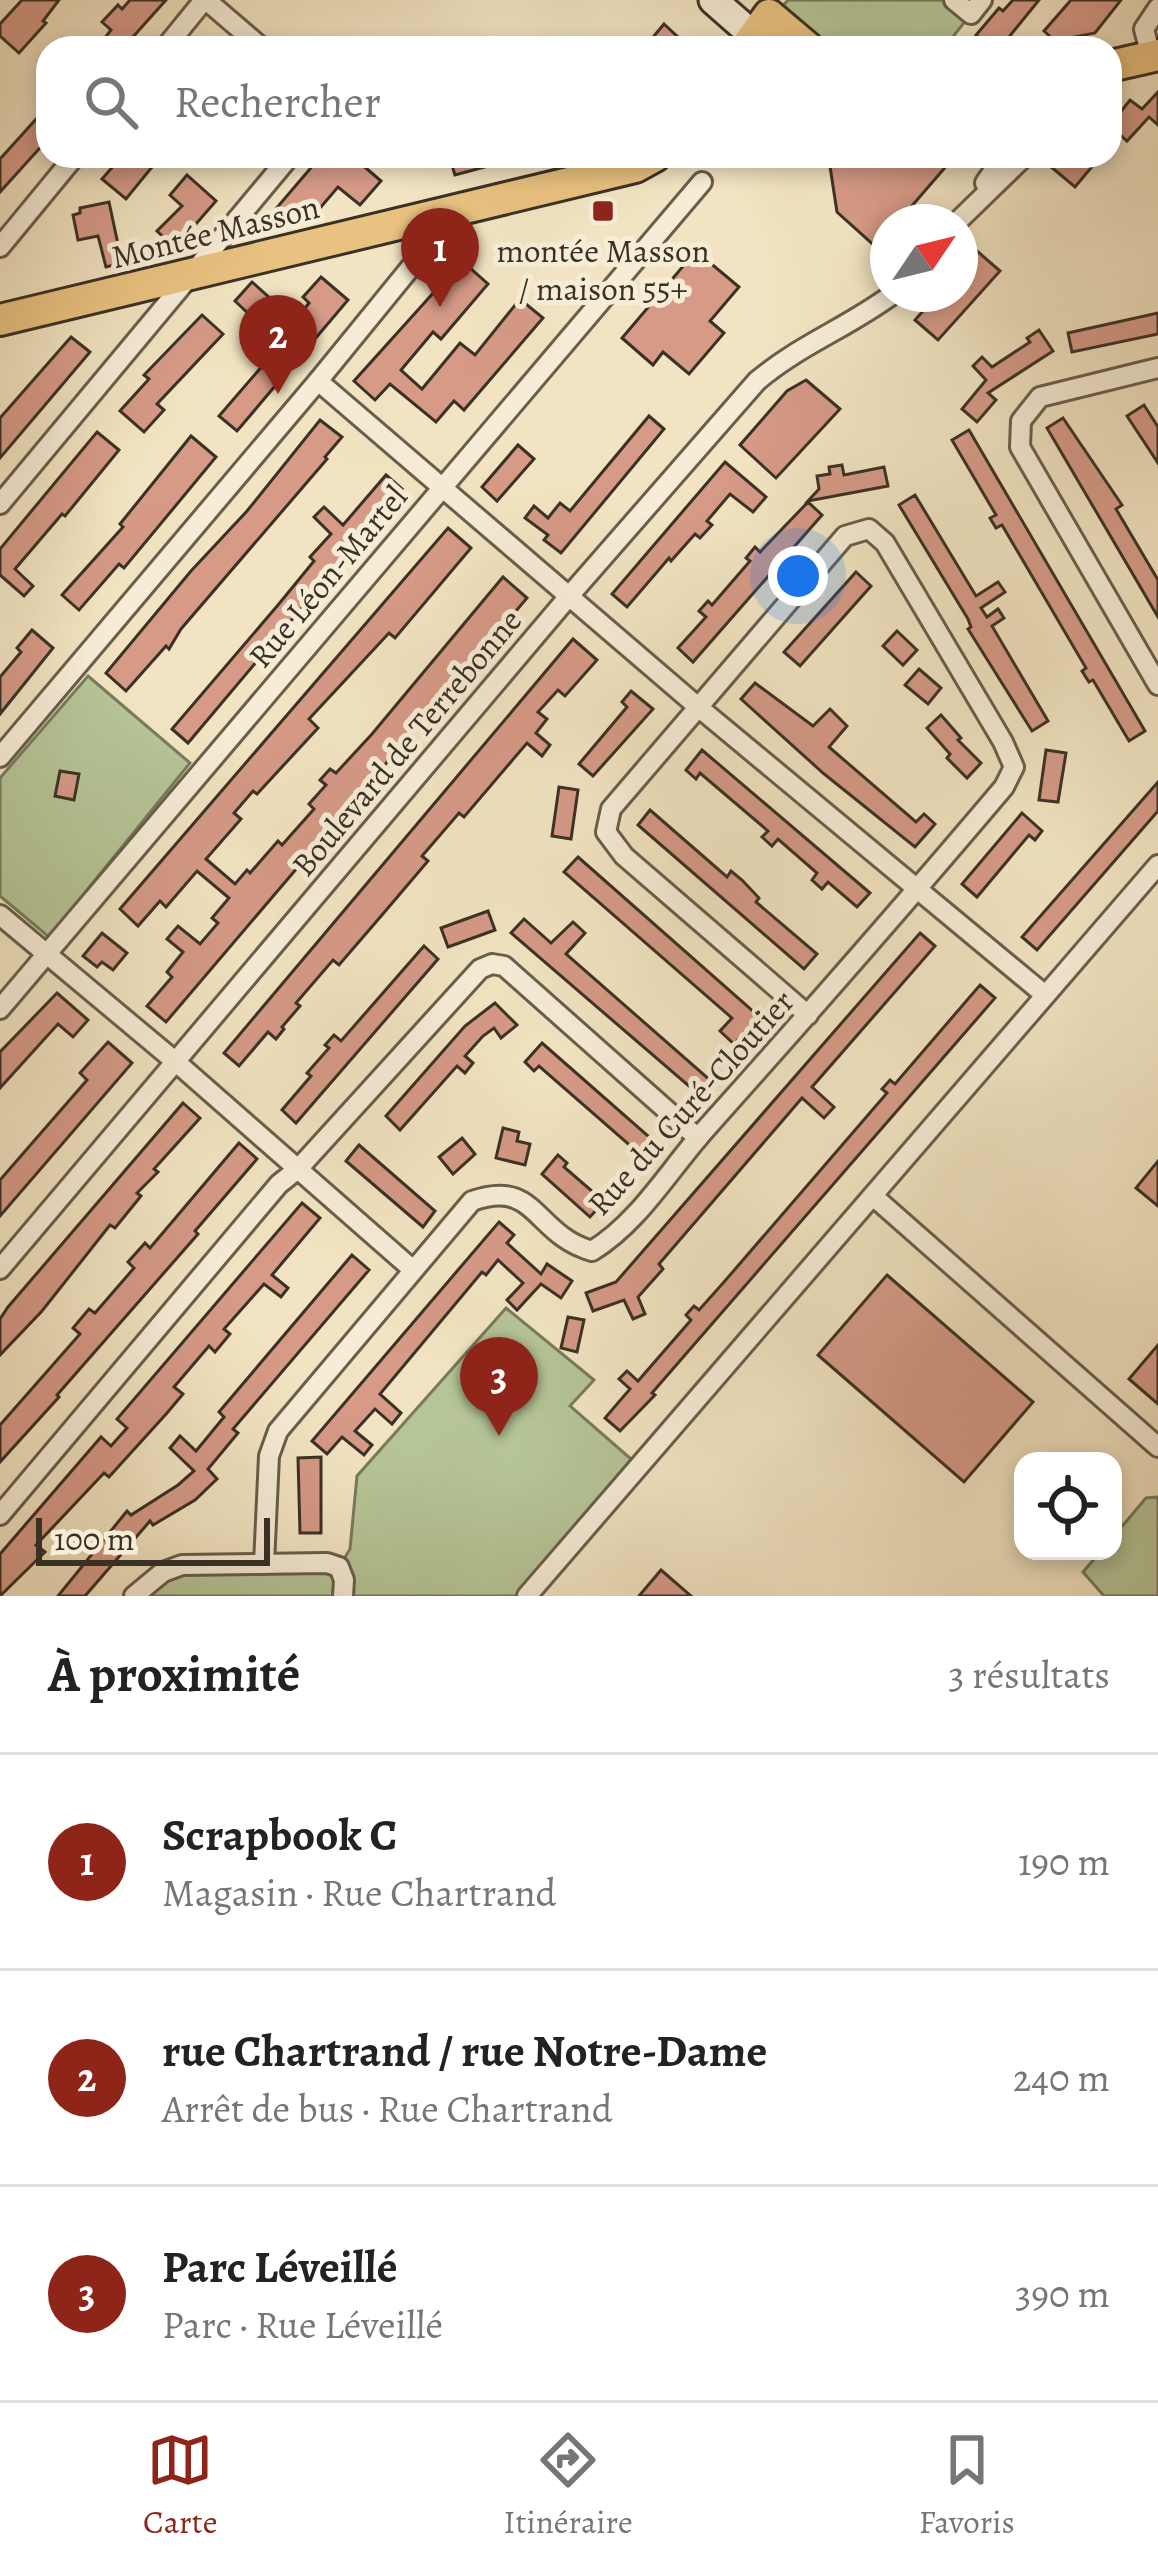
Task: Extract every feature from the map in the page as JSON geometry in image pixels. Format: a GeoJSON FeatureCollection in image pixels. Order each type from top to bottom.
{"type":"FeatureCollection","features":[{"type":"Feature","properties":{"kind":"main road"},"geometry":{"type":"LineString","coordinates":[[713,0],[762,25]]}},
{"type":"Feature","properties":{"kind":"main road"},"geometry":{"type":"LineString","coordinates":[[1122,63],[1155,55]]}},
{"type":"Feature","properties":{"kind":"main road","name":"Montée Masson"},"geometry":{"type":"LineString","coordinates":[[0,320],[631,168]]}},
{"type":"Feature","properties":{"kind":"street"},"geometry":{"type":"LineString","coordinates":[[174,36],[205,0],[248,36]]}},
{"type":"Feature","properties":{"kind":"street"},"geometry":{"type":"LineString","coordinates":[[953,0],[970,14],[982,0]]}},
{"type":"Feature","properties":{"kind":"street"},"geometry":{"type":"LineString","coordinates":[[1155,55],[1144,29],[1158,8]]}},
{"type":"Feature","properties":{"kind":"street"},"geometry":{"type":"LineString","coordinates":[[0,247],[65,168]]}},
{"type":"Feature","properties":{"kind":"street"},"geometry":{"type":"LineString","coordinates":[[0,504],[280,168]]}},
{"type":"Feature","properties":{"kind":"street"},"geometry":{"type":"LineString","coordinates":[[969,204],[995,168]]}},
{"type":"Feature","properties":{"kind":"street"},"geometry":{"type":"LineString","coordinates":[[975,204],[1012,168]]}},
{"type":"Feature","properties":{"kind":"street","name":"Rue Léon-Martel"},"geometry":{"type":"LineString","coordinates":[[0,1009],[701,182]]}},
{"type":"Feature","properties":{"kind":"street"},"geometry":{"type":"LineString","coordinates":[[0,757],[460,207]]}},
{"type":"Feature","properties":{"kind":"street","name":"Boulevard de Terrebonne"},"geometry":{"type":"LineString","coordinates":[[0,1269],[757,381],[792,352],[870,311]]}},
{"type":"Feature","properties":{"kind":"street"},"geometry":{"type":"LineString","coordinates":[[1158,368],[1040,397],[1021,422],[1020,447],[1158,685]]}},
{"type":"Feature","properties":{"kind":"street"},"geometry":{"type":"LineString","coordinates":[[319,381],[697,706],[1045,995]]}},
{"type":"Feature","properties":{"kind":"street","name":"Rue du Curé-Cloutier"},"geometry":{"type":"LineString","coordinates":[[264,1564],[269,1456],[278,1431],[472,1201],[498,1192],[518,1197],[567,1244],[592,1251],[617,1236],[1004,787],[1014,767],[885,543],[869,529],[845,536],[697,706]]}},
{"type":"Feature","properties":{"kind":"street"},"geometry":{"type":"LineString","coordinates":[[697,706],[611,809],[606,832],[624,856],[808,1015]]}},
{"type":"Feature","properties":{"kind":"street"},"geometry":{"type":"LineString","coordinates":[[527,1596],[1158,865]]}},
{"type":"Feature","properties":{"kind":"street"},"geometry":{"type":"LineString","coordinates":[[0,915],[412,1269]]}},
{"type":"Feature","properties":{"kind":"street"},"geometry":{"type":"LineString","coordinates":[[0,1515],[279,1184],[298,1169],[469,978],[492,964],[504,966],[698,1138]]}},
{"type":"Feature","properties":{"kind":"street"},"geometry":{"type":"LineString","coordinates":[[873,1196],[1158,1447]]}},
{"type":"Feature","properties":{"kind":"street"},"geometry":{"type":"LineString","coordinates":[[141,1594],[163,1572],[182,1565],[327,1563],[339,1567],[344,1596]]}},
{"type":"Feature","properties":{"kind":"green space"},"geometry":{"type":"Polygon","coordinates":[[[788,0],[954,0],[971,14],[954,36],[809,36],[777,13],[788,0]]]}},
{"type":"Feature","properties":{"kind":"green space"},"geometry":{"type":"Polygon","coordinates":[[[88,676],[190,763],[49,937],[0,896],[0,778],[88,676]]]}},
{"type":"Feature","properties":{"kind":"green space"},"geometry":{"type":"Polygon","coordinates":[[[506,1308],[594,1380],[570,1406],[639,1466],[527,1596],[149,1596],[141,1589],[163,1572],[339,1567],[350,1549],[357,1476],[506,1308]]]}},
{"type":"Feature","properties":{"kind":"green space"},"geometry":{"type":"Polygon","coordinates":[[[1158,1497],[1158,1596],[1104,1596],[1083,1572],[1093,1560],[1122,1560],[1122,1526],[1146,1498],[1158,1497]]]}},
{"type":"Feature","properties":{"kind":"building"},"geometry":{"type":"Polygon","coordinates":[[[22,0],[59,0],[19,53],[0,36],[0,24],[22,0]]]}},
{"type":"Feature","properties":{"kind":"building"},"geometry":{"type":"Polygon","coordinates":[[[130,0],[166,0],[134,36],[106,36],[111,30],[102,22],[118,5],[122,9],[130,0]]]}},
{"type":"Feature","properties":{"kind":"building"},"geometry":{"type":"Polygon","coordinates":[[[1013,0],[1039,0],[1010,36],[976,35],[999,8],[1003,11],[1013,0]]]}},
{"type":"Feature","properties":{"kind":"building"},"geometry":{"type":"Polygon","coordinates":[[[1071,0],[1121,0],[1095,33],[1050,36],[1044,31],[1071,0]]]}},
{"type":"Feature","properties":{"kind":"building"},"geometry":{"type":"Polygon","coordinates":[[[664,24],[677,36],[654,36],[664,24]]]}},
{"type":"Feature","properties":{"kind":"building"},"geometry":{"type":"Polygon","coordinates":[[[1158,92],[1158,125],[1149,117],[1127,141],[1122,136],[1122,110],[1130,100],[1142,109],[1158,92]]]}},
{"type":"Feature","properties":{"kind":"building"},"geometry":{"type":"Polygon","coordinates":[[[36,119],[36,152],[0,192],[0,159],[36,119]]]}},
{"type":"Feature","properties":{"kind":"building"},"geometry":{"type":"Polygon","coordinates":[[[112,168],[151,168],[126,199],[102,179],[112,168]]]}},
{"type":"Feature","properties":{"kind":"building"},"geometry":{"type":"Polygon","coordinates":[[[311,168],[366,168],[381,181],[360,205],[338,187],[308,222],[290,224],[274,211],[311,168]]]}},
{"type":"Feature","properties":{"kind":"building"},"geometry":{"type":"Polygon","coordinates":[[[453,168],[481,168],[455,175],[453,168]]]}},
{"type":"Feature","properties":{"kind":"building"},"geometry":{"type":"Polygon","coordinates":[[[830,168],[945,168],[914,204],[870,204],[870,242],[837,212],[830,168]]]}},
{"type":"Feature","properties":{"kind":"building"},"geometry":{"type":"Polygon","coordinates":[[[1052,168],[1091,168],[1075,187],[1052,168]]]}},
{"type":"Feature","properties":{"kind":"building"},"geometry":{"type":"Polygon","coordinates":[[[187,175],[216,201],[175,248],[157,231],[182,206],[170,195],[187,175]]]}},
{"type":"Feature","properties":{"kind":"building"},"geometry":{"type":"Polygon","coordinates":[[[109,202],[122,263],[106,267],[98,236],[78,240],[73,215],[80,208],[109,202]]]}},
{"type":"Feature","properties":{"kind":"building"},"geometry":{"type":"Polygon","coordinates":[[[696,251],[739,287],[710,321],[724,333],[689,374],[663,352],[653,365],[622,338],[696,251]]]}},
{"type":"Feature","properties":{"kind":"building"},"geometry":{"type":"Polygon","coordinates":[[[978,252],[1000,271],[978,295],[978,252]]]}},
{"type":"Feature","properties":{"kind":"building"},"geometry":{"type":"Polygon","coordinates":[[[462,261],[488,284],[441,339],[433,332],[401,370],[422,389],[460,343],[475,355],[520,299],[543,318],[464,410],[454,401],[436,422],[390,384],[375,400],[354,381],[462,261]]]}},
{"type":"Feature","properties":{"kind":"building"},"geometry":{"type":"Polygon","coordinates":[[[321,277],[348,300],[237,431],[219,416],[270,357],[267,354],[309,303],[303,297],[321,277]]]}},
{"type":"Feature","properties":{"kind":"building"},"geometry":{"type":"Polygon","coordinates":[[[252,282],[271,299],[253,318],[235,301],[252,282]]]}},
{"type":"Feature","properties":{"kind":"building"},"geometry":{"type":"Polygon","coordinates":[[[922,312],[963,312],[938,340],[915,320],[922,312]]]}},
{"type":"Feature","properties":{"kind":"building"},"geometry":{"type":"Polygon","coordinates":[[[1158,313],[1158,334],[1072,352],[1068,333],[1158,313]]]}},
{"type":"Feature","properties":{"kind":"building"},"geometry":{"type":"Polygon","coordinates":[[[202,315],[223,334],[157,404],[164,410],[144,432],[120,411],[149,379],[144,375],[202,315]]]}},
{"type":"Feature","properties":{"kind":"building"},"geometry":{"type":"Polygon","coordinates":[[[1039,330],[1053,351],[988,393],[996,400],[977,422],[962,409],[986,380],[973,366],[982,357],[992,367],[1030,342],[1027,338],[1039,330]]]}},
{"type":"Feature","properties":{"kind":"building"},"geometry":{"type":"Polygon","coordinates":[[[71,337],[90,352],[0,458],[0,418],[71,337]]]}},
{"type":"Feature","properties":{"kind":"building"},"geometry":{"type":"Polygon","coordinates":[[[806,380],[840,409],[776,478],[740,445],[787,391],[806,380]]]}},
{"type":"Feature","properties":{"kind":"building"},"geometry":{"type":"Polygon","coordinates":[[[1144,405],[1158,427],[1158,463],[1127,416],[1144,405]]]}},
{"type":"Feature","properties":{"kind":"building"},"geometry":{"type":"Polygon","coordinates":[[[649,416],[664,429],[561,553],[544,540],[548,535],[525,518],[534,506],[548,518],[560,503],[570,511],[649,416]]]}},
{"type":"Feature","properties":{"kind":"building"},"geometry":{"type":"Polygon","coordinates":[[[1063,418],[1122,505],[1116,509],[1158,580],[1158,617],[1047,428],[1063,418]]]}},
{"type":"Feature","properties":{"kind":"building"},"geometry":{"type":"Polygon","coordinates":[[[320,420],[342,437],[327,459],[169,649],[166,646],[126,691],[106,673],[320,420]]]}},
{"type":"Feature","properties":{"kind":"building"},"geometry":{"type":"Polygon","coordinates":[[[969,430],[1145,731],[1129,741],[1093,680],[1089,682],[1082,671],[1086,668],[1002,525],[996,528],[990,518],[996,515],[952,440],[969,430]]]}},
{"type":"Feature","properties":{"kind":"building"},"geometry":{"type":"Polygon","coordinates":[[[97,432],[119,450],[15,569],[33,586],[24,596],[0,575],[0,549],[97,432]]]}},
{"type":"Feature","properties":{"kind":"building"},"geometry":{"type":"Polygon","coordinates":[[[191,436],[216,457],[124,568],[119,564],[79,610],[62,595],[123,527],[120,524],[191,436]]]}},
{"type":"Feature","properties":{"kind":"building"},"geometry":{"type":"Polygon","coordinates":[[[518,445],[534,459],[497,501],[482,487],[518,445]]]}},
{"type":"Feature","properties":{"kind":"building"},"geometry":{"type":"Polygon","coordinates":[[[725,462],[766,497],[753,512],[730,494],[707,521],[712,525],[700,538],[695,534],[671,561],[669,558],[627,607],[612,594],[725,462]]]}},
{"type":"Feature","properties":{"kind":"building"},"geometry":{"type":"Polygon","coordinates":[[[842,465],[844,475],[884,467],[888,486],[808,501],[819,489],[817,476],[842,465]]]}},
{"type":"Feature","properties":{"kind":"building"},"geometry":{"type":"Polygon","coordinates":[[[386,475],[402,489],[188,743],[172,729],[314,561],[310,557],[331,534],[314,517],[324,507],[343,525],[386,475]]]}},
{"type":"Feature","properties":{"kind":"building"},"geometry":{"type":"Polygon","coordinates":[[[915,495],[976,596],[998,582],[1005,592],[981,608],[987,617],[998,609],[1004,618],[992,626],[1048,721],[1032,731],[899,505],[915,495]]]}},
{"type":"Feature","properties":{"kind":"building"},"geometry":{"type":"Polygon","coordinates":[[[808,502],[822,515],[693,662],[678,648],[706,617],[699,611],[708,601],[712,605],[750,561],[746,558],[755,547],[760,552],[808,502]]]}},
{"type":"Feature","properties":{"kind":"building"},"geometry":{"type":"Polygon","coordinates":[[[448,528],[471,548],[395,638],[389,633],[309,719],[318,728],[234,813],[241,819],[206,859],[235,884],[247,870],[250,873],[314,809],[309,804],[326,785],[320,780],[330,769],[336,773],[372,734],[503,577],[527,598],[166,1022],[147,1006],[172,977],[167,972],[183,952],[167,939],[178,926],[200,944],[218,923],[212,918],[229,898],[197,871],[166,907],[160,901],[138,926],[120,909],[448,528]]]}},
{"type":"Feature","properties":{"kind":"building"},"geometry":{"type":"Polygon","coordinates":[[[856,572],[871,586],[800,666],[784,652],[856,572]]]}},
{"type":"Feature","properties":{"kind":"building"},"geometry":{"type":"Polygon","coordinates":[[[32,630],[53,648],[0,714],[0,677],[32,630]]]}},
{"type":"Feature","properties":{"kind":"building"},"geometry":{"type":"Polygon","coordinates":[[[897,631],[917,650],[903,665],[883,646],[897,631]]]}},
{"type":"Feature","properties":{"kind":"building"},"geometry":{"type":"Polygon","coordinates":[[[573,639],[597,660],[565,696],[558,690],[538,712],[547,719],[536,733],[550,745],[542,756],[527,743],[464,817],[459,813],[422,856],[428,861],[339,965],[333,960],[296,1003],[300,1006],[276,1039],[268,1032],[239,1066],[224,1053],[573,639]]]}},
{"type":"Feature","properties":{"kind":"building"},"geometry":{"type":"Polygon","coordinates":[[[919,669],[941,688],[928,704],[905,685],[919,669]]]}},
{"type":"Feature","properties":{"kind":"building"},"geometry":{"type":"Polygon","coordinates":[[[755,683],[813,726],[830,709],[847,726],[829,747],[916,822],[924,814],[935,824],[915,847],[741,699],[755,683]]]}},
{"type":"Feature","properties":{"kind":"building"},"geometry":{"type":"Polygon","coordinates":[[[631,691],[653,709],[593,776],[579,764],[627,707],[622,702],[631,691]]]}},
{"type":"Feature","properties":{"kind":"building"},"geometry":{"type":"Polygon","coordinates":[[[941,715],[981,763],[967,778],[927,728],[941,715]]]}},
{"type":"Feature","properties":{"kind":"building"},"geometry":{"type":"Polygon","coordinates":[[[702,750],[870,893],[857,907],[828,882],[822,889],[812,880],[817,873],[778,839],[772,846],[762,837],[768,831],[700,773],[696,779],[686,770],[702,750]]]}},
{"type":"Feature","properties":{"kind":"building"},"geometry":{"type":"Polygon","coordinates":[[[1046,750],[1066,753],[1058,802],[1039,800],[1046,750]]]}},
{"type":"Feature","properties":{"kind":"building"},"geometry":{"type":"Polygon","coordinates":[[[60,771],[79,774],[74,800],[55,796],[60,771]]]}},
{"type":"Feature","properties":{"kind":"building"},"geometry":{"type":"Polygon","coordinates":[[[1158,782],[1158,811],[1037,950],[1022,937],[1158,782]]]}},
{"type":"Feature","properties":{"kind":"building"},"geometry":{"type":"Polygon","coordinates":[[[559,787],[578,790],[571,839],[552,836],[559,787]]]}},
{"type":"Feature","properties":{"kind":"building"},"geometry":{"type":"Polygon","coordinates":[[[650,810],[727,877],[731,871],[742,880],[759,898],[756,902],[817,954],[804,969],[638,825],[650,810]]]}},
{"type":"Feature","properties":{"kind":"building"},"geometry":{"type":"Polygon","coordinates":[[[1022,813],[1042,831],[1035,840],[1029,835],[977,897],[962,884],[1022,813]]]}},
{"type":"Feature","properties":{"kind":"building"},"geometry":{"type":"Polygon","coordinates":[[[578,857],[763,1020],[748,1037],[744,1033],[734,1044],[720,1031],[732,1018],[564,872],[578,857]]]}},
{"type":"Feature","properties":{"kind":"building"},"geometry":{"type":"Polygon","coordinates":[[[488,911],[495,930],[448,947],[441,928],[488,911]]]}},
{"type":"Feature","properties":{"kind":"building"},"geometry":{"type":"Polygon","coordinates":[[[524,919],[551,943],[573,922],[585,933],[566,954],[710,1080],[697,1093],[511,933],[524,919]]]}},
{"type":"Feature","properties":{"kind":"building"},"geometry":{"type":"Polygon","coordinates":[[[102,933],[127,953],[113,970],[102,962],[97,967],[83,956],[102,933]]]}},
{"type":"Feature","properties":{"kind":"building"},"geometry":{"type":"Polygon","coordinates":[[[920,933],[935,946],[812,1087],[834,1107],[824,1118],[802,1098],[659,1264],[663,1269],[638,1297],[645,1314],[633,1319],[624,1300],[593,1311],[586,1293],[616,1282],[920,933]]]}},
{"type":"Feature","properties":{"kind":"building"},"geometry":{"type":"Polygon","coordinates":[[[424,946],[438,959],[296,1123],[282,1110],[311,1076],[307,1073],[329,1048],[325,1045],[334,1035],[341,1041],[424,946]]]}},
{"type":"Feature","properties":{"kind":"building"},"geometry":{"type":"Polygon","coordinates":[[[980,985],[995,998],[620,1431],[605,1418],[630,1389],[619,1379],[627,1371],[638,1381],[691,1320],[686,1315],[694,1306],[699,1310],[724,1282],[887,1093],[882,1089],[890,1080],[895,1084],[980,985]]]}},
{"type":"Feature","properties":{"kind":"building"},"geometry":{"type":"Polygon","coordinates":[[[57,993],[88,1020],[73,1037],[58,1024],[0,1088],[0,1052],[57,993]]]}},
{"type":"Feature","properties":{"kind":"building"},"geometry":{"type":"Polygon","coordinates":[[[495,1003],[517,1025],[501,1038],[494,1028],[483,1036],[465,1056],[473,1063],[465,1073],[457,1066],[400,1130],[386,1116],[465,1026],[495,1003]]]}},
{"type":"Feature","properties":{"kind":"building"},"geometry":{"type":"Polygon","coordinates":[[[108,1042],[132,1063],[0,1216],[0,1180],[87,1080],[80,1073],[108,1042]]]}},
{"type":"Feature","properties":{"kind":"building"},"geometry":{"type":"Polygon","coordinates":[[[542,1043],[655,1142],[642,1156],[539,1066],[534,1071],[525,1062],[542,1043]]]}},
{"type":"Feature","properties":{"kind":"building"},"geometry":{"type":"Polygon","coordinates":[[[183,1103],[200,1118],[154,1169],[158,1172],[137,1193],[141,1196],[115,1228],[110,1225],[42,1311],[0,1355],[0,1319],[8,1307],[183,1103]]]}},
{"type":"Feature","properties":{"kind":"building"},"geometry":{"type":"Polygon","coordinates":[[[503,1128],[519,1132],[517,1141],[530,1144],[525,1165],[496,1158],[503,1128]]]}},
{"type":"Feature","properties":{"kind":"building"},"geometry":{"type":"Polygon","coordinates":[[[462,1138],[475,1154],[453,1174],[439,1157],[462,1138]]]}},
{"type":"Feature","properties":{"kind":"building"},"geometry":{"type":"Polygon","coordinates":[[[239,1143],[257,1159],[0,1462],[0,1425],[80,1334],[73,1328],[89,1309],[95,1313],[134,1268],[128,1262],[145,1243],[150,1248],[239,1143]]]}},
{"type":"Feature","properties":{"kind":"building"},"geometry":{"type":"Polygon","coordinates":[[[359,1145],[435,1211],[423,1227],[346,1161],[359,1145]]]}},
{"type":"Feature","properties":{"kind":"building"},"geometry":{"type":"Polygon","coordinates":[[[558,1155],[567,1163],[564,1167],[607,1198],[590,1217],[542,1174],[558,1155]]]}},
{"type":"Feature","properties":{"kind":"building"},"geometry":{"type":"Polygon","coordinates":[[[1158,1161],[1158,1206],[1136,1188],[1158,1161]]]}},
{"type":"Feature","properties":{"kind":"building"},"geometry":{"type":"Polygon","coordinates":[[[302,1203],[320,1218],[272,1275],[288,1288],[281,1297],[264,1284],[224,1329],[230,1334],[215,1352],[209,1346],[174,1387],[183,1394],[167,1413],[109,1477],[104,1473],[36,1545],[45,1552],[0,1596],[0,1554],[101,1437],[111,1446],[127,1428],[117,1419],[302,1203]]]}},
{"type":"Feature","properties":{"kind":"building"},"geometry":{"type":"Polygon","coordinates":[[[499,1222],[514,1235],[507,1243],[541,1274],[547,1264],[572,1281],[561,1298],[541,1284],[517,1310],[507,1300],[523,1283],[498,1260],[486,1275],[482,1272],[380,1394],[401,1413],[392,1424],[375,1409],[355,1431],[372,1445],[364,1455],[342,1437],[327,1454],[312,1441],[499,1222]]]}},
{"type":"Feature","properties":{"kind":"building"},"geometry":{"type":"Polygon","coordinates":[[[352,1255],[369,1270],[233,1429],[238,1433],[208,1469],[217,1479],[195,1500],[153,1525],[150,1521],[85,1596],[58,1596],[127,1511],[131,1515],[194,1471],[170,1448],[180,1436],[196,1451],[224,1417],[219,1412],[352,1255]]]}},
{"type":"Feature","properties":{"kind":"building"},"geometry":{"type":"Polygon","coordinates":[[[887,1275],[1033,1402],[964,1482],[818,1355],[887,1275]]]}},
{"type":"Feature","properties":{"kind":"building"},"geometry":{"type":"Polygon","coordinates":[[[568,1317],[584,1320],[577,1352],[561,1348],[568,1317]]]}},
{"type":"Feature","properties":{"kind":"building"},"geometry":{"type":"Polygon","coordinates":[[[1158,1345],[1158,1404],[1129,1379],[1158,1345]]]}},
{"type":"Feature","properties":{"kind":"building"},"geometry":{"type":"Polygon","coordinates":[[[321,1457],[321,1533],[300,1533],[298,1458],[321,1457]]]}},
{"type":"Feature","properties":{"kind":"building"},"geometry":{"type":"Polygon","coordinates":[[[661,1570],[691,1596],[639,1596],[661,1570]]]}},
{"type":"Feature","properties":{"kind":"place","name":"montée Masson / maison 55+"},"geometry":{"type":"Point","coordinates":[603,211]}},
{"type":"Feature","properties":{"kind":"place","name":"Scrapbook C"},"geometry":{"type":"Point","coordinates":[440,307]}},
{"type":"Feature","properties":{"kind":"place","name":"rue Chartrand / rue Notre-Dame"},"geometry":{"type":"Point","coordinates":[278,394]}},
{"type":"Feature","properties":{"kind":"place","name":"Parc Léveillé"},"geometry":{"type":"Point","coordinates":[499,1436]}}]}
